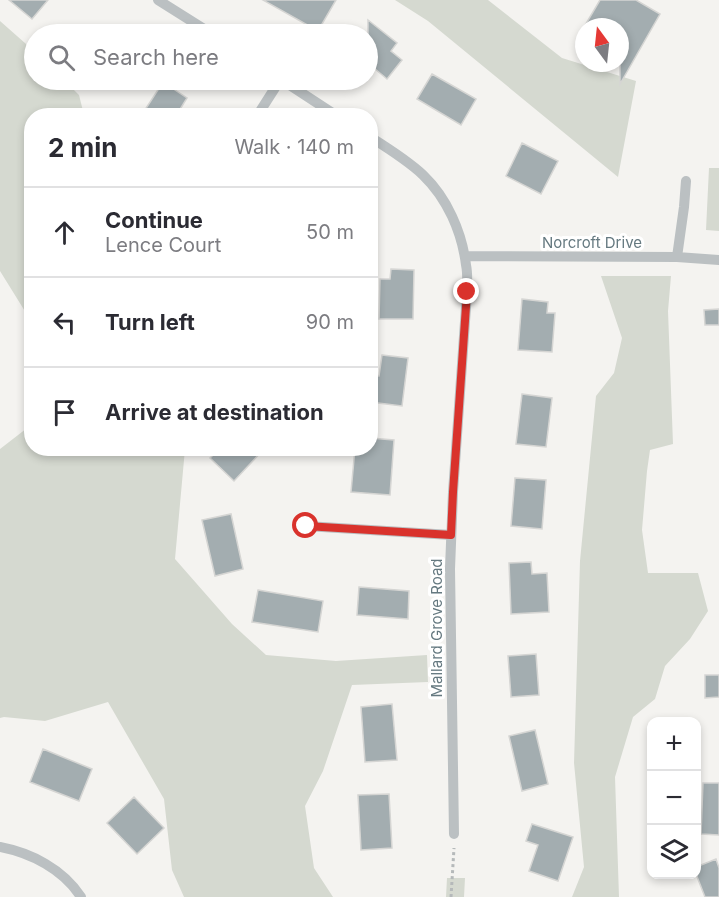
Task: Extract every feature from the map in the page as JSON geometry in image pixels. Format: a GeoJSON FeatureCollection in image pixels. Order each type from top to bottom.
{"type":"FeatureCollection","features":[{"type":"Feature","properties":{"kind":"street"},"geometry":{"type":"LineString","coordinates":[[158,0],[196,24]]}},
{"type":"Feature","properties":{"kind":"street"},"geometry":{"type":"LineString","coordinates":[[262,108],[274,90]]}},
{"type":"Feature","properties":{"kind":"street"},"geometry":{"type":"LineString","coordinates":[[297,90],[325,108]]}},
{"type":"Feature","properties":{"kind":"street","name":"Mallard Grove Road"},"geometry":{"type":"LineString","coordinates":[[378,142],[424,176],[442,199],[454,220],[467,268],[450,569],[454,834]]}},
{"type":"Feature","properties":{"kind":"street"},"geometry":{"type":"LineString","coordinates":[[677,257],[686,181]]}},
{"type":"Feature","properties":{"kind":"street","name":"Norcroft Drive"},"geometry":{"type":"LineString","coordinates":[[465,256],[677,257],[719,260]]}},
{"type":"Feature","properties":{"kind":"street"},"geometry":{"type":"LineString","coordinates":[[306,526],[451,535]]}},
{"type":"Feature","properties":{"kind":"street"},"geometry":{"type":"LineString","coordinates":[[0,847],[28,854],[51,867],[81,897]]}},
{"type":"Feature","properties":{"kind":"path"},"geometry":{"type":"LineString","coordinates":[[451,897],[454,834]]}},
{"type":"Feature","properties":{"kind":"shaded area"},"geometry":{"type":"Polygon","coordinates":[[[395,0],[488,0],[562,58],[575,62],[575,72],[607,72],[636,81],[618,177],[428,21],[395,0]]]}},
{"type":"Feature","properties":{"kind":"shaded area"},"geometry":{"type":"Polygon","coordinates":[[[0,21],[24,42],[24,90],[74,90],[79,95],[82,108],[24,108],[24,310],[0,271],[0,21]]]}},
{"type":"Feature","properties":{"kind":"shaded area"},"geometry":{"type":"Polygon","coordinates":[[[709,168],[719,168],[719,231],[706,230],[709,168]]]}},
{"type":"Feature","properties":{"kind":"shaded area"},"geometry":{"type":"Polygon","coordinates":[[[601,276],[671,276],[668,311],[673,444],[650,450],[642,530],[648,573],[698,573],[708,611],[690,639],[665,666],[655,699],[633,717],[615,777],[619,897],[572,897],[584,867],[574,763],[580,561],[596,396],[614,373],[622,338],[601,276]]]}},
{"type":"Feature","properties":{"kind":"shaded area"},"geometry":{"type":"Polygon","coordinates":[[[24,430],[24,456],[184,456],[175,559],[232,624],[266,655],[336,661],[427,655],[428,682],[352,685],[323,771],[305,806],[314,868],[333,897],[184,897],[172,870],[164,799],[108,702],[45,721],[0,718],[0,449],[24,430]]]}},
{"type":"Feature","properties":{"kind":"shaded area"},"geometry":{"type":"Polygon","coordinates":[[[447,878],[465,878],[464,897],[446,897],[447,878]]]}},
{"type":"Feature","properties":{"kind":"building"},"geometry":{"type":"Polygon","coordinates":[[[9,0],[48,0],[32,19],[9,0]]]}},
{"type":"Feature","properties":{"kind":"building"},"geometry":{"type":"Polygon","coordinates":[[[263,0],[336,0],[322,24],[306,24],[263,0]]]}},
{"type":"Feature","properties":{"kind":"building"},"geometry":{"type":"Polygon","coordinates":[[[600,0],[636,0],[660,14],[629,68],[629,18],[589,18],[600,0]]]}},
{"type":"Feature","properties":{"kind":"building"},"geometry":{"type":"Polygon","coordinates":[[[378,28],[397,43],[391,51],[402,60],[387,79],[378,71],[378,28]]]}},
{"type":"Feature","properties":{"kind":"building"},"geometry":{"type":"Polygon","coordinates":[[[620,72],[627,72],[620,84],[620,72]]]}},
{"type":"Feature","properties":{"kind":"building"},"geometry":{"type":"Polygon","coordinates":[[[432,74],[476,99],[461,125],[417,99],[432,74]]]}},
{"type":"Feature","properties":{"kind":"building"},"geometry":{"type":"Polygon","coordinates":[[[158,90],[175,90],[187,98],[181,108],[146,108],[158,90]]]}},
{"type":"Feature","properties":{"kind":"building"},"geometry":{"type":"Polygon","coordinates":[[[522,143],[558,161],[541,194],[506,176],[522,143]]]}},
{"type":"Feature","properties":{"kind":"building"},"geometry":{"type":"Polygon","coordinates":[[[391,269],[414,270],[413,319],[379,319],[380,279],[390,279],[391,269]]]}},
{"type":"Feature","properties":{"kind":"building"},"geometry":{"type":"Polygon","coordinates":[[[522,299],[548,302],[547,313],[555,313],[552,352],[518,350],[522,299]]]}},
{"type":"Feature","properties":{"kind":"building"},"geometry":{"type":"Polygon","coordinates":[[[719,309],[719,325],[705,325],[704,310],[719,309]]]}},
{"type":"Feature","properties":{"kind":"building"},"geometry":{"type":"Polygon","coordinates":[[[382,355],[408,358],[402,406],[378,403],[382,355]]]}},
{"type":"Feature","properties":{"kind":"building"},"geometry":{"type":"Polygon","coordinates":[[[522,394],[552,398],[546,447],[516,444],[522,394]]]}},
{"type":"Feature","properties":{"kind":"building"},"geometry":{"type":"Polygon","coordinates":[[[378,439],[394,440],[390,495],[351,492],[354,456],[378,456],[378,439]]]}},
{"type":"Feature","properties":{"kind":"building"},"geometry":{"type":"Polygon","coordinates":[[[212,456],[257,456],[234,481],[210,458],[212,456]]]}},
{"type":"Feature","properties":{"kind":"building"},"geometry":{"type":"Polygon","coordinates":[[[515,478],[546,480],[542,529],[511,526],[515,478]]]}},
{"type":"Feature","properties":{"kind":"building"},"geometry":{"type":"Polygon","coordinates":[[[231,514],[243,569],[215,576],[202,520],[231,514]]]}},
{"type":"Feature","properties":{"kind":"building"},"geometry":{"type":"Polygon","coordinates":[[[531,562],[532,574],[547,573],[549,612],[511,614],[509,563],[531,562]]]}},
{"type":"Feature","properties":{"kind":"building"},"geometry":{"type":"Polygon","coordinates":[[[359,587],[409,591],[408,619],[357,615],[359,587]]]}},
{"type":"Feature","properties":{"kind":"building"},"geometry":{"type":"Polygon","coordinates":[[[258,590],[323,601],[318,632],[252,622],[258,590]]]}},
{"type":"Feature","properties":{"kind":"building"},"geometry":{"type":"Polygon","coordinates":[[[536,654],[539,695],[511,697],[508,656],[536,654]]]}},
{"type":"Feature","properties":{"kind":"building"},"geometry":{"type":"Polygon","coordinates":[[[705,675],[719,675],[719,697],[705,698],[705,675]]]}},
{"type":"Feature","properties":{"kind":"building"},"geometry":{"type":"Polygon","coordinates":[[[392,704],[397,760],[365,762],[361,707],[392,704]]]}},
{"type":"Feature","properties":{"kind":"building"},"geometry":{"type":"Polygon","coordinates":[[[535,730],[548,784],[522,791],[509,736],[535,730]]]}},
{"type":"Feature","properties":{"kind":"building"},"geometry":{"type":"Polygon","coordinates":[[[43,749],[92,769],[79,801],[30,782],[43,749]]]}},
{"type":"Feature","properties":{"kind":"building"},"geometry":{"type":"Polygon","coordinates":[[[703,783],[719,783],[719,835],[701,834],[703,783]]]}},
{"type":"Feature","properties":{"kind":"building"},"geometry":{"type":"Polygon","coordinates":[[[389,794],[392,848],[361,850],[358,795],[389,794]]]}},
{"type":"Feature","properties":{"kind":"building"},"geometry":{"type":"Polygon","coordinates":[[[134,797],[164,828],[137,854],[107,823],[134,797]]]}},
{"type":"Feature","properties":{"kind":"building"},"geometry":{"type":"Polygon","coordinates":[[[532,824],[573,837],[558,881],[529,871],[538,845],[526,841],[532,824]]]}},
{"type":"Feature","properties":{"kind":"building"},"geometry":{"type":"Polygon","coordinates":[[[716,859],[719,868],[719,897],[705,897],[698,879],[701,879],[701,865],[716,859]]]}},
{"type":"Feature","properties":{"kind":"route"},"geometry":{"type":"LineString","coordinates":[[306,526],[451,535],[467,292]]}}]}
